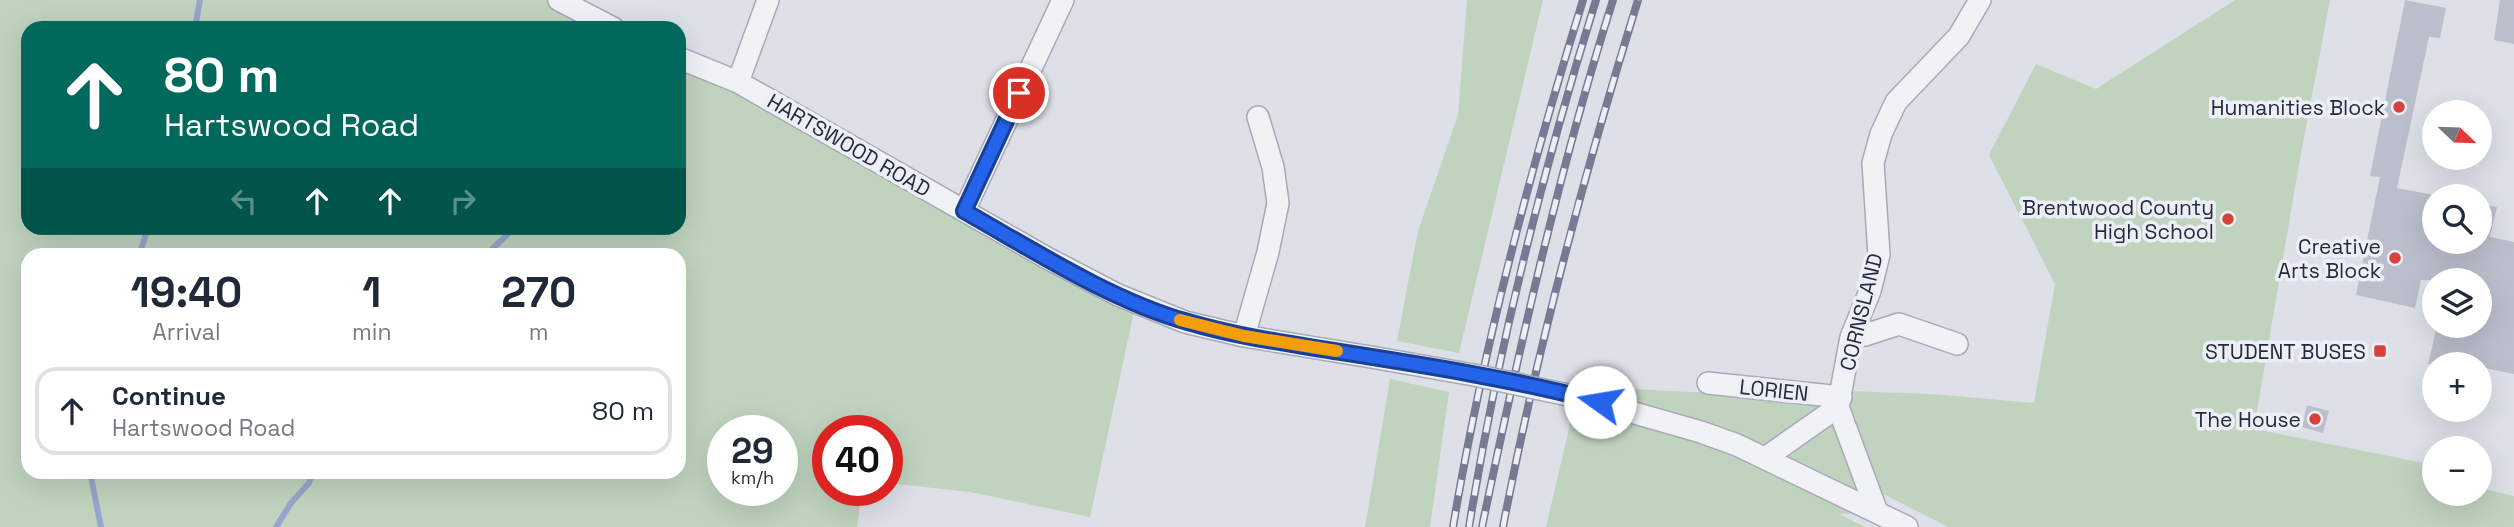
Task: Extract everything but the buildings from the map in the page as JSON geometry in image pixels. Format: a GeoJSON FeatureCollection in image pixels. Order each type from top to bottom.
{"type":"FeatureCollection","features":[{"type":"Feature","properties":{"kind":"street"},"geometry":{"type":"LineString","coordinates":[[559,0],[600,21]]}},
{"type":"Feature","properties":{"kind":"street"},"geometry":{"type":"LineString","coordinates":[[738,82],[768,0]]}},
{"type":"Feature","properties":{"kind":"street"},"geometry":{"type":"LineString","coordinates":[[964,211],[1063,0]]}},
{"type":"Feature","properties":{"kind":"street","name":"CORNSLAND"},"geometry":{"type":"LineString","coordinates":[[1877,512],[1840,402],[1851,337],[1870,291],[1879,256],[1873,163],[1881,134],[1896,102],[1959,36],[1980,0]]}},
{"type":"Feature","properties":{"kind":"street","name":"HARTSWOOD ROAD"},"geometry":{"type":"LineString","coordinates":[[686,61],[738,82],[1118,295],[1185,322],[1244,336],[1371,357],[1582,398],[1701,432],[1765,457],[1907,527]]}},
{"type":"Feature","properties":{"kind":"street"},"geometry":{"type":"LineString","coordinates":[[1244,336],[1268,252],[1278,203],[1273,167],[1258,117]]}},
{"type":"Feature","properties":{"kind":"street"},"geometry":{"type":"LineString","coordinates":[[1851,337],[1899,324],[1957,344]]}},
{"type":"Feature","properties":{"kind":"street","name":"LORIEN"},"geometry":{"type":"LineString","coordinates":[[1708,383],[1840,402]]}},
{"type":"Feature","properties":{"kind":"street"},"geometry":{"type":"LineString","coordinates":[[1765,457],[1840,402]]}},
{"type":"Feature","properties":{"kind":"green space"},"geometry":{"type":"Polygon","coordinates":[[[0,0],[556,0],[597,21],[21,21],[21,235],[686,235],[686,67],[1136,302],[1090,517],[970,492],[903,485],[903,415],[812,415],[812,506],[860,506],[857,527],[0,527],[0,0]]]}},
{"type":"Feature","properties":{"kind":"green space"},"geometry":{"type":"Polygon","coordinates":[[[1467,0],[1543,0],[1459,353],[1397,341],[1418,231],[1458,115],[1467,0]]]}},
{"type":"Feature","properties":{"kind":"green space"},"geometry":{"type":"Polygon","coordinates":[[[2235,0],[2330,0],[2254,429],[2422,463],[2422,506],[2492,506],[2492,491],[2514,496],[2514,527],[1948,527],[1868,486],[1877,512],[1839,514],[1865,527],[1546,527],[1571,420],[1582,398],[1617,407],[1614,388],[1689,392],[1847,391],[1931,394],[2034,403],[2055,284],[1989,155],[2036,64],[2096,89],[2235,0]]]}},
{"type":"Feature","properties":{"kind":"green space"},"geometry":{"type":"Polygon","coordinates":[[[1390,379],[1449,392],[1430,527],[1365,527],[1390,379]]]}},
{"type":"Feature","properties":{"kind":"waterway"},"geometry":{"type":"LineString","coordinates":[[196,21],[200,0]]}},
{"type":"Feature","properties":{"kind":"waterway"},"geometry":{"type":"LineString","coordinates":[[142,248],[146,235]]}},
{"type":"Feature","properties":{"kind":"waterway"},"geometry":{"type":"LineString","coordinates":[[493,248],[507,235]]}},
{"type":"Feature","properties":{"kind":"waterway"},"geometry":{"type":"LineString","coordinates":[[91,479],[101,527]]}},
{"type":"Feature","properties":{"kind":"waterway"},"geometry":{"type":"LineString","coordinates":[[276,527],[310,479]]}},
{"type":"Feature","properties":{"kind":"railway"},"geometry":{"type":"LineString","coordinates":[[1453,527],[1478,393],[1509,261],[1583,0]]}},
{"type":"Feature","properties":{"kind":"railway"},"geometry":{"type":"LineString","coordinates":[[1469,527],[1493,394],[1523,262],[1557,130],[1596,0]]}},
{"type":"Feature","properties":{"kind":"railway"},"geometry":{"type":"LineString","coordinates":[[1482,527],[1541,262],[1575,130],[1613,0]]}},
{"type":"Feature","properties":{"kind":"railway"},"geometry":{"type":"LineString","coordinates":[[1503,527],[1516,460],[1563,262],[1638,0]]}},
{"type":"Feature","properties":{"kind":"slow traffic"},"geometry":{"type":"LineString","coordinates":[[1180,320],[1244,336],[1337,351]]}},
{"type":"Feature","properties":{"kind":"place","name":"Humanities Block"},"geometry":{"type":"Point","coordinates":[2399,107]}},
{"type":"Feature","properties":{"kind":"place","name":"Brentwood County High School"},"geometry":{"type":"Point","coordinates":[2228,219]}},
{"type":"Feature","properties":{"kind":"place","name":"Creative Arts Block"},"geometry":{"type":"Point","coordinates":[2395,258]}},
{"type":"Feature","properties":{"kind":"place","name":"STUDENT BUSES"},"geometry":{"type":"Point","coordinates":[2380,351]}},
{"type":"Feature","properties":{"kind":"place","name":"The House"},"geometry":{"type":"Point","coordinates":[2315,419]}},
{"type":"Feature","properties":{"kind":"route"},"geometry":{"type":"LineString","coordinates":[[1019,93],[964,211],[1046,258],[1118,295],[1185,322],[1244,336],[1474,375],[1600,402]]}}]}
